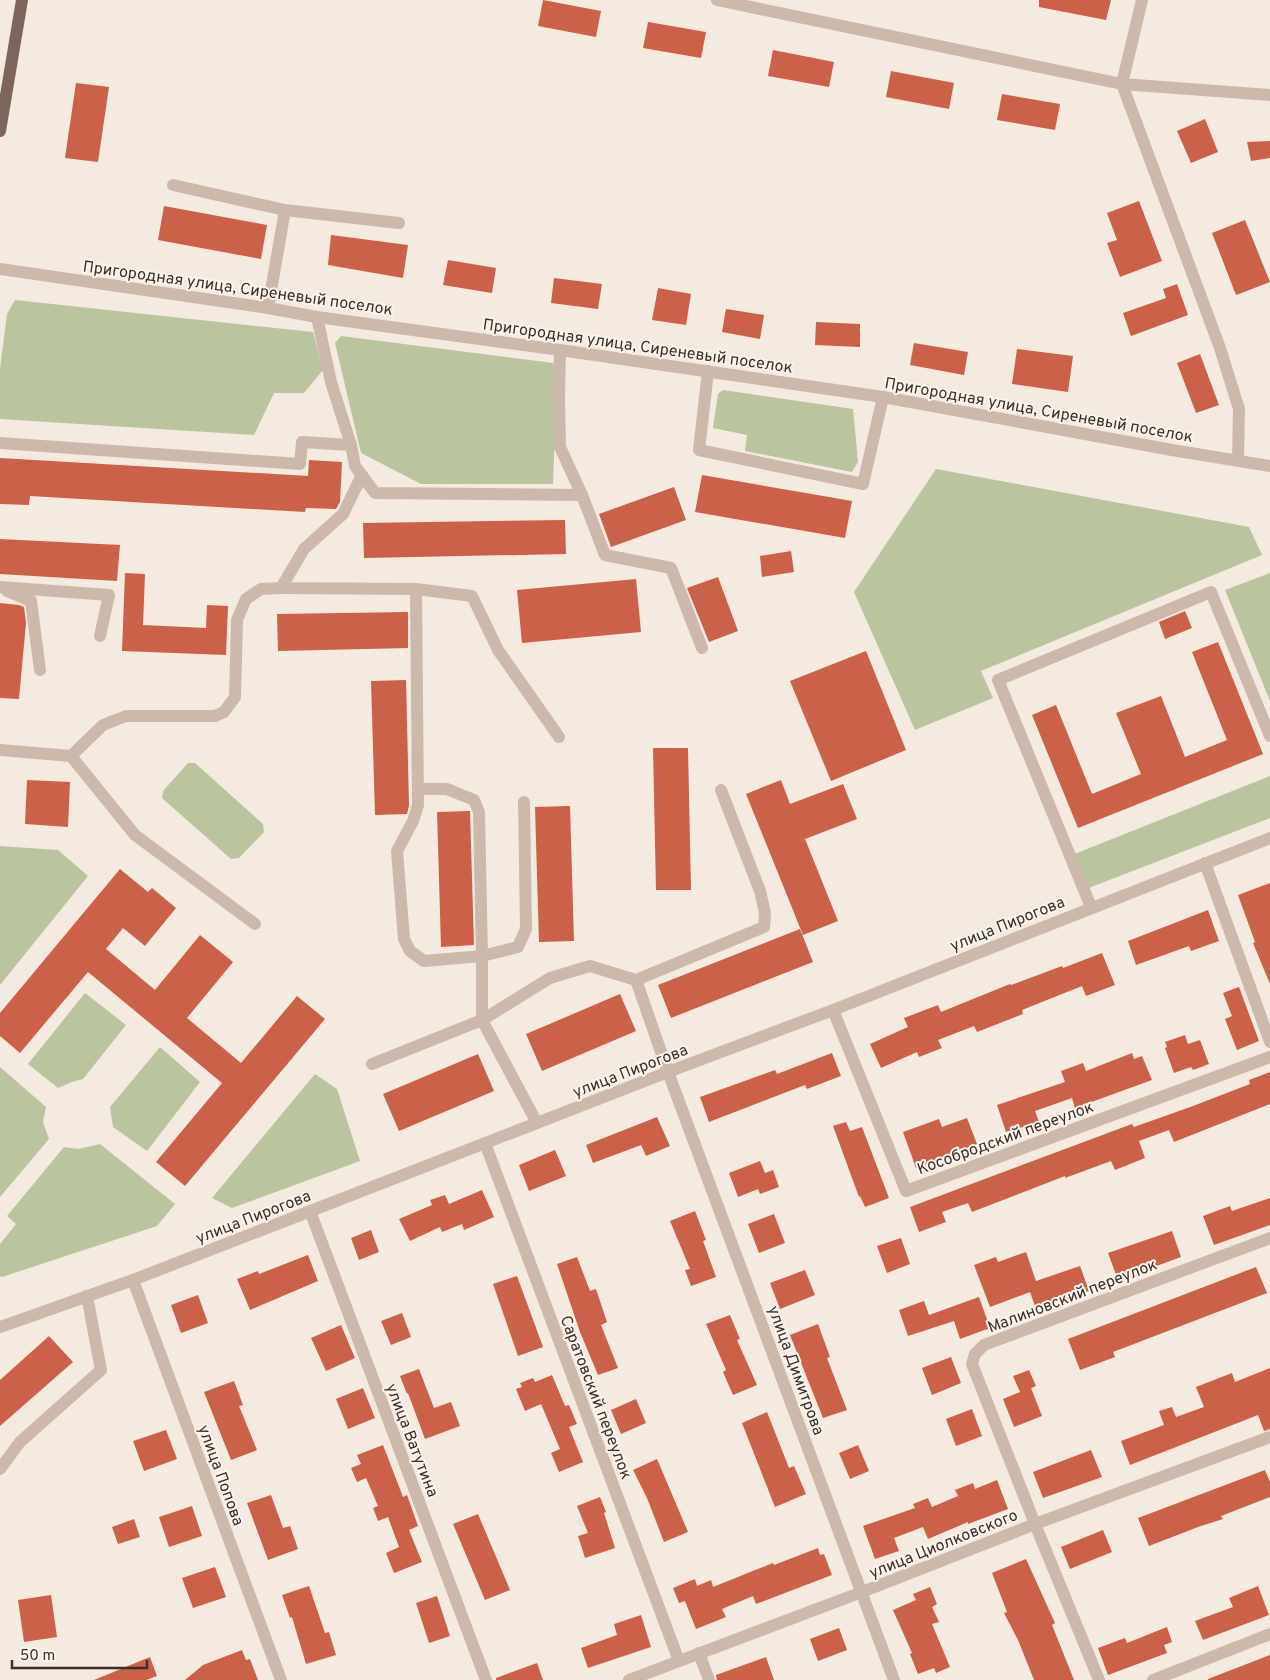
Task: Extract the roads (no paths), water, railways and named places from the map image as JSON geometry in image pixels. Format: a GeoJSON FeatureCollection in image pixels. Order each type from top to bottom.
{"type":"FeatureCollection","features":[{"type":"Feature","properties":{"kind":"main road"},"geometry":{"type":"LineString","coordinates":[[0,131],[22,0]]}},
{"type":"Feature","properties":{"kind":"street"},"geometry":{"type":"LineString","coordinates":[[717,0],[1122,84],[1270,95]]}},
{"type":"Feature","properties":{"kind":"street"},"geometry":{"type":"LineString","coordinates":[[1142,0],[1122,84],[1220,348],[1239,409],[1238,459]]}},
{"type":"Feature","properties":{"kind":"street"},"geometry":{"type":"LineString","coordinates":[[173,185],[285,210],[399,223]]}},
{"type":"Feature","properties":{"kind":"street"},"geometry":{"type":"LineString","coordinates":[[268,308],[285,210]]}},
{"type":"Feature","properties":{"kind":"street","name":"Пригородная улица, Сиреневый поселок"},"geometry":{"type":"LineString","coordinates":[[0,269],[268,308],[316,317],[883,397],[1270,466]]}},
{"type":"Feature","properties":{"kind":"street"},"geometry":{"type":"LineString","coordinates":[[316,317],[331,382],[351,445],[355,466],[375,493],[582,495]]}},
{"type":"Feature","properties":{"kind":"street"},"geometry":{"type":"LineString","coordinates":[[560,350],[560,447],[582,495],[605,555],[671,568],[702,648]]}},
{"type":"Feature","properties":{"kind":"street"},"geometry":{"type":"LineString","coordinates":[[708,371],[699,450],[864,484],[883,397]]}},
{"type":"Feature","properties":{"kind":"street"},"geometry":{"type":"LineString","coordinates":[[0,443],[300,464],[302,442],[351,445]]}},
{"type":"Feature","properties":{"kind":"street"},"geometry":{"type":"LineString","coordinates":[[281,588],[304,549],[343,514],[362,475]]}},
{"type":"Feature","properties":{"kind":"street"},"geometry":{"type":"LineString","coordinates":[[0,588],[109,595],[100,636]]}},
{"type":"Feature","properties":{"kind":"street"},"geometry":{"type":"LineString","coordinates":[[0,588],[31,601],[40,670]]}},
{"type":"Feature","properties":{"kind":"street"},"geometry":{"type":"LineString","coordinates":[[71,756],[103,725],[126,716],[215,716],[224,712],[236,697],[237,620],[246,599],[261,590],[281,588],[416,590],[472,596],[498,650],[559,737]]}},
{"type":"Feature","properties":{"kind":"street"},"geometry":{"type":"LineString","coordinates":[[416,590],[418,805],[413,822],[397,851],[404,939],[410,950],[424,961],[482,956],[518,947],[526,929],[524,802]]}},
{"type":"Feature","properties":{"kind":"street"},"geometry":{"type":"LineString","coordinates":[[1091,907],[998,680],[1211,592],[1270,736]]}},
{"type":"Feature","properties":{"kind":"street"},"geometry":{"type":"LineString","coordinates":[[0,750],[71,756],[135,835],[255,924]]}},
{"type":"Feature","properties":{"kind":"street"},"geometry":{"type":"LineString","coordinates":[[419,789],[446,789],[474,800],[478,812],[482,1020],[537,1123]]}},
{"type":"Feature","properties":{"kind":"street"},"geometry":{"type":"LineString","coordinates":[[372,1064],[482,1020],[550,978],[590,966],[636,980],[764,927],[765,913],[760,891],[721,790]]}},
{"type":"Feature","properties":{"kind":"street","name":"улица Пирогова"},"geometry":{"type":"LineString","coordinates":[[0,1327],[133,1280],[668,1072],[833,1010],[1270,838]]}},
{"type":"Feature","properties":{"kind":"street"},"geometry":{"type":"LineString","coordinates":[[1204,863],[1270,1042]]}},
{"type":"Feature","properties":{"kind":"street","name":"улица Димитрова"},"geometry":{"type":"LineString","coordinates":[[636,980],[668,1072],[894,1680]]}},
{"type":"Feature","properties":{"kind":"street","name":"Кособродский переулок"},"geometry":{"type":"LineString","coordinates":[[833,1010],[906,1191],[1270,1057]]}},
{"type":"Feature","properties":{"kind":"street","name":"Саратовский переулок"},"geometry":{"type":"LineString","coordinates":[[485,1144],[679,1662]]}},
{"type":"Feature","properties":{"kind":"street","name":"улица Ватутина"},"geometry":{"type":"LineString","coordinates":[[310,1211],[486,1680]]}},
{"type":"Feature","properties":{"kind":"street","name":"Малиновский переулок"},"geometry":{"type":"LineString","coordinates":[[1099,1680],[1034,1524],[972,1364],[975,1354],[984,1345],[1270,1238]]}},
{"type":"Feature","properties":{"kind":"street","name":"улица Попова"},"geometry":{"type":"LineString","coordinates":[[133,1280],[281,1680]]}},
{"type":"Feature","properties":{"kind":"street"},"geometry":{"type":"LineString","coordinates":[[0,1470],[20,1442],[101,1370],[87,1296]]}},
{"type":"Feature","properties":{"kind":"street","name":"улица Циолковского"},"geometry":{"type":"LineString","coordinates":[[629,1680],[862,1592],[1034,1524],[1270,1437]]}},
{"type":"Feature","properties":{"kind":"street"},"geometry":{"type":"LineString","coordinates":[[1153,1680],[1270,1634]]}},
{"type":"Feature","properties":{"kind":"street"},"geometry":{"type":"LineString","coordinates":[[699,1653],[709,1680]]}}]}
